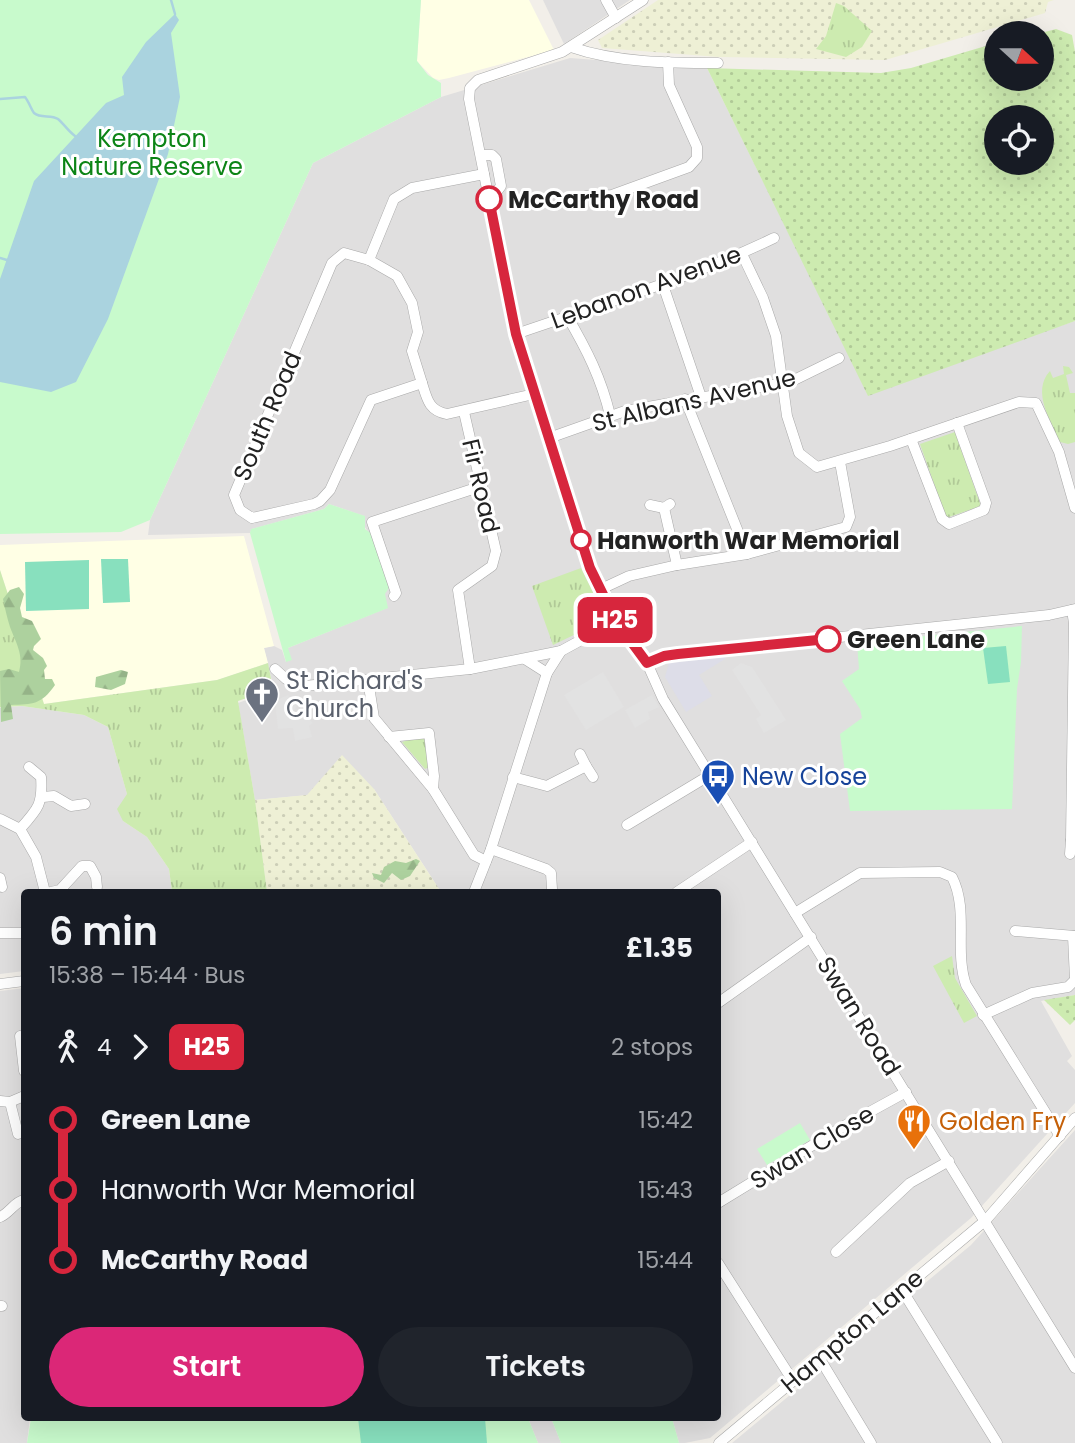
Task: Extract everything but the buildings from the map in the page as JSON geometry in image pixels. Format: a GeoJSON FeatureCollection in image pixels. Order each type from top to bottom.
{"type":"FeatureCollection","features":[{"type":"Feature","properties":{"kind":"street"},"geometry":{"type":"LineString","coordinates":[[606,0],[616,18]]}},
{"type":"Feature","properties":{"kind":"street"},"geometry":{"type":"LineString","coordinates":[[571,47],[643,0]]}},
{"type":"Feature","properties":{"kind":"street"},"geometry":{"type":"LineString","coordinates":[[571,47],[592,54],[668,62],[718,63]]}},
{"type":"Feature","properties":{"kind":"street","name":"Swan Road"},"geometry":{"type":"LineString","coordinates":[[571,47],[474,83],[470,88],[470,99],[516,334],[599,590],[616,621],[647,663],[655,686],[1075,1368]]}},
{"type":"Feature","properties":{"kind":"street"},"geometry":{"type":"LineString","coordinates":[[586,196],[612,195],[690,167],[697,158],[697,147],[669,85],[668,62]]}},
{"type":"Feature","properties":{"kind":"street"},"geometry":{"type":"LineString","coordinates":[[481,155],[492,155],[496,159],[499,173],[501,186],[498,190],[487,192]]}},
{"type":"Feature","properties":{"kind":"street"},"geometry":{"type":"LineString","coordinates":[[369,260],[394,199],[412,188],[484,174]]}},
{"type":"Feature","properties":{"kind":"street","name":"Lebanon Avenue"},"geometry":{"type":"LineString","coordinates":[[516,334],[663,285],[774,239]]}},
{"type":"Feature","properties":{"kind":"street","name":"South Road"},"geometry":{"type":"LineString","coordinates":[[422,383],[371,401],[330,490],[320,501],[252,518],[240,510],[234,495],[332,263],[344,253],[369,260],[397,276],[412,303],[418,332],[412,351],[429,405],[438,412],[447,414],[464,411],[534,394]]}},
{"type":"Feature","properties":{"kind":"street"},"geometry":{"type":"LineString","coordinates":[[742,254],[763,298],[776,336],[787,416],[799,453],[817,467],[840,462],[1019,402],[1036,403],[1059,452],[1075,508]]}},
{"type":"Feature","properties":{"kind":"street"},"geometry":{"type":"LineString","coordinates":[[663,285],[701,397]]}},
{"type":"Feature","properties":{"kind":"street"},"geometry":{"type":"LineString","coordinates":[[567,316],[601,381],[610,415]]}},
{"type":"Feature","properties":{"kind":"street","name":"St Albans Avenue"},"geometry":{"type":"LineString","coordinates":[[549,438],[610,415],[685,399],[781,384],[839,358]]}},
{"type":"Feature","properties":{"kind":"street"},"geometry":{"type":"LineString","coordinates":[[685,399],[747,554]]}},
{"type":"Feature","properties":{"kind":"street","name":"Fir Road"},"geometry":{"type":"LineString","coordinates":[[464,411],[495,551],[492,566],[458,590],[470,668]]}},
{"type":"Feature","properties":{"kind":"street"},"geometry":{"type":"LineString","coordinates":[[911,439],[942,519],[949,524],[984,510],[986,503],[957,423]]}},
{"type":"Feature","properties":{"kind":"street"},"geometry":{"type":"LineString","coordinates":[[599,590],[629,576],[747,554],[846,527],[850,517],[840,462]]}},
{"type":"Feature","properties":{"kind":"street"},"geometry":{"type":"LineString","coordinates":[[394,596],[396,593],[372,522],[482,486]]}},
{"type":"Feature","properties":{"kind":"street"},"geometry":{"type":"LineString","coordinates":[[650,505],[667,506],[677,565]]}},
{"type":"Feature","properties":{"kind":"street"},"geometry":{"type":"LineString","coordinates":[[647,663],[678,654],[1049,615],[1074,609],[1073,840],[1070,855]]}},
{"type":"Feature","properties":{"kind":"street"},"geometry":{"type":"LineString","coordinates":[[275,669],[286,679],[305,686],[470,668],[561,651],[616,621]]}},
{"type":"Feature","properties":{"kind":"street"},"geometry":{"type":"LineString","coordinates":[[475,889],[491,849],[547,673],[561,651]]}},
{"type":"Feature","properties":{"kind":"street"},"geometry":{"type":"LineString","coordinates":[[525,659],[547,673]]}},
{"type":"Feature","properties":{"kind":"street"},"geometry":{"type":"LineString","coordinates":[[368,680],[374,718],[433,789],[474,855],[486,861]]}},
{"type":"Feature","properties":{"kind":"street"},"geometry":{"type":"LineString","coordinates":[[389,737],[429,733],[433,789]]}},
{"type":"Feature","properties":{"kind":"street"},"geometry":{"type":"LineString","coordinates":[[580,754],[593,777]]}},
{"type":"Feature","properties":{"kind":"street"},"geometry":{"type":"LineString","coordinates":[[513,777],[547,786],[586,766]]}},
{"type":"Feature","properties":{"kind":"street"},"geometry":{"type":"LineString","coordinates":[[20,829],[39,807],[43,797],[45,772],[29,768]]}},
{"type":"Feature","properties":{"kind":"street"},"geometry":{"type":"LineString","coordinates":[[627,825],[710,775]]}},
{"type":"Feature","properties":{"kind":"street"},"geometry":{"type":"LineString","coordinates":[[43,797],[54,796],[71,806],[85,804]]}},
{"type":"Feature","properties":{"kind":"street"},"geometry":{"type":"LineString","coordinates":[[0,819],[20,829],[36,857],[47,889]]}},
{"type":"Feature","properties":{"kind":"street"},"geometry":{"type":"LineString","coordinates":[[681,889],[751,842]]}},
{"type":"Feature","properties":{"kind":"street"},"geometry":{"type":"LineString","coordinates":[[491,849],[546,869],[551,873],[552,889]]}},
{"type":"Feature","properties":{"kind":"street"},"geometry":{"type":"LineString","coordinates":[[61,889],[82,866],[90,866],[96,877],[97,887]]}},
{"type":"Feature","properties":{"kind":"street"},"geometry":{"type":"LineString","coordinates":[[795,912],[860,873],[940,872],[952,877],[959,891],[961,969],[966,985],[1060,1136]]}},
{"type":"Feature","properties":{"kind":"street"},"geometry":{"type":"LineString","coordinates":[[983,1015],[1032,993],[1068,987],[1075,979],[1074,936],[1015,931]]}},
{"type":"Feature","properties":{"kind":"street"},"geometry":{"type":"LineString","coordinates":[[0,933],[21,933]]}},
{"type":"Feature","properties":{"kind":"street"},"geometry":{"type":"LineString","coordinates":[[721,1001],[811,937]]}},
{"type":"Feature","properties":{"kind":"street"},"geometry":{"type":"LineString","coordinates":[[0,984],[21,981]]}},
{"type":"Feature","properties":{"kind":"street"},"geometry":{"type":"LineString","coordinates":[[20,1036],[21,1045]]}},
{"type":"Feature","properties":{"kind":"street","name":"Swan Close"},"geometry":{"type":"LineString","coordinates":[[721,1201],[844,1126],[906,1092]]}},
{"type":"Feature","properties":{"kind":"street"},"geometry":{"type":"LineString","coordinates":[[5,1102],[18,1134]]}},
{"type":"Feature","properties":{"kind":"street","name":"Hampton Lane"},"geometry":{"type":"LineString","coordinates":[[719,1443],[986,1220],[1075,1118]]}},
{"type":"Feature","properties":{"kind":"street"},"geometry":{"type":"LineString","coordinates":[[836,1252],[910,1183],[949,1161]]}},
{"type":"Feature","properties":{"kind":"street"},"geometry":{"type":"LineString","coordinates":[[0,1217],[6,1215],[21,1201]]}},
{"type":"Feature","properties":{"kind":"street"},"geometry":{"type":"LineString","coordinates":[[721,1268],[793,1381]]}},
{"type":"Feature","properties":{"kind":"street"},"geometry":{"type":"LineString","coordinates":[[902,1290],[997,1443]]}},
{"type":"Feature","properties":{"kind":"street"},"geometry":{"type":"LineString","coordinates":[[820,1359],[871,1443]]}},
{"type":"Feature","properties":{"kind":"street"},"geometry":{"type":"LineString","coordinates":[[734,1431],[741,1443]]}},
{"type":"Feature","properties":{"kind":"shaded area"},"geometry":{"type":"Polygon","coordinates":[[[421,0],[529,0],[554,50],[449,78],[433,78],[417,61],[421,0]]]}},
{"type":"Feature","properties":{"kind":"shaded area"},"geometry":{"type":"Polygon","coordinates":[[[543,0],[630,0],[564,44],[543,0]]]}},
{"type":"Feature","properties":{"kind":"shaded area"},"geometry":{"type":"Polygon","coordinates":[[[658,0],[1054,0],[1048,2],[1045,13],[1018,21],[984,21],[984,31],[885,60],[719,57],[602,48],[598,40],[658,0]]]}},
{"type":"Feature","properties":{"kind":"shaded area"},"geometry":{"type":"Polygon","coordinates":[[[570,58],[707,68],[831,319],[1060,326],[1075,321],[1075,995],[1041,1001],[1072,1056],[1067,1061],[1075,1070],[1075,1103],[971,1218],[710,1438],[685,1443],[679,1443],[673,1421],[721,1421],[721,889],[439,889],[374,789],[255,800],[238,703],[274,690],[264,648],[274,646],[282,650],[286,662],[288,648],[387,608],[368,532],[363,524],[364,516],[329,504],[324,509],[252,529],[250,533],[148,535],[150,520],[313,163],[441,97],[570,58]]]}},
{"type":"Feature","properties":{"kind":"shaded area"},"geometry":{"type":"Polygon","coordinates":[[[244,536],[274,646],[264,648],[268,663],[217,680],[44,704],[0,570],[0,545],[244,536]]]}},
{"type":"Feature","properties":{"kind":"shaded area"},"geometry":{"type":"Polygon","coordinates":[[[726,656],[699,675],[712,696],[686,712],[665,677],[669,663],[726,656]]]}},
{"type":"Feature","properties":{"kind":"shaded area"},"geometry":{"type":"Polygon","coordinates":[[[741,663],[752,667],[786,720],[764,733],[756,719],[761,715],[732,670],[741,663]]]}},
{"type":"Feature","properties":{"kind":"shaded area"},"geometry":{"type":"Polygon","coordinates":[[[603,672],[624,707],[586,730],[564,695],[603,672]]]}},
{"type":"Feature","properties":{"kind":"shaded area"},"geometry":{"type":"Polygon","coordinates":[[[288,695],[297,705],[294,711],[301,711],[313,723],[309,726],[312,737],[295,741],[293,728],[278,729],[275,701],[288,695]]]}},
{"type":"Feature","properties":{"kind":"shaded area"},"geometry":{"type":"Polygon","coordinates":[[[652,695],[659,707],[648,712],[650,719],[635,728],[625,710],[652,695]]]}},
{"type":"Feature","properties":{"kind":"shaded area"},"geometry":{"type":"Polygon","coordinates":[[[22,706],[84,715],[108,727],[127,794],[123,821],[147,837],[169,869],[172,889],[21,889],[21,971],[0,974],[0,708],[22,706]]]}},
{"type":"Feature","properties":{"kind":"shaded area"},"geometry":{"type":"Polygon","coordinates":[[[342,755],[374,789],[439,889],[267,889],[255,800],[307,795],[342,755]]]}},
{"type":"Feature","properties":{"kind":"shaded area"},"geometry":{"type":"Polygon","coordinates":[[[21,988],[21,1421],[30,1421],[27,1443],[0,1443],[0,991],[21,988]]]}},
{"type":"Feature","properties":{"kind":"shaded area"},"geometry":{"type":"Polygon","coordinates":[[[1075,1130],[1075,1443],[732,1443],[971,1245],[1075,1130]]]}},
{"type":"Feature","properties":{"kind":"shaded area"},"geometry":{"type":"Polygon","coordinates":[[[529,1421],[552,1421],[561,1443],[538,1443],[529,1421]]]}},
{"type":"Feature","properties":{"kind":"green space","name":"Kempton Nature Reserve"},"geometry":{"type":"Polygon","coordinates":[[[0,0],[421,0],[417,61],[428,75],[441,83],[441,97],[313,163],[150,520],[121,532],[0,534],[0,0]]]}},
{"type":"Feature","properties":{"kind":"green space"},"geometry":{"type":"Polygon","coordinates":[[[836,3],[844,6],[872,31],[862,47],[846,57],[816,49],[826,36],[836,3]]]}},
{"type":"Feature","properties":{"kind":"green space"},"geometry":{"type":"Polygon","coordinates":[[[1054,30],[1072,35],[1075,52],[1075,321],[868,396],[707,68],[881,73],[911,68],[984,47],[984,91],[1054,91],[1054,30]]]}},
{"type":"Feature","properties":{"kind":"green space"},"geometry":{"type":"Polygon","coordinates":[[[1063,366],[1069,367],[1073,373],[1066,375],[1070,393],[1075,393],[1075,442],[1068,444],[1060,442],[1042,397],[1042,388],[1050,371],[1053,378],[1064,374],[1063,366]]]}},
{"type":"Feature","properties":{"kind":"green space"},"geometry":{"type":"Polygon","coordinates":[[[955,432],[981,506],[946,518],[920,444],[955,432]]]}},
{"type":"Feature","properties":{"kind":"green space"},"geometry":{"type":"Polygon","coordinates":[[[329,504],[365,516],[365,529],[372,534],[390,586],[385,594],[388,608],[288,648],[292,660],[286,662],[251,529],[324,509],[329,504]]]}},
{"type":"Feature","properties":{"kind":"green space"},"geometry":{"type":"Polygon","coordinates":[[[101,559],[128,559],[130,602],[103,603],[101,559]]]}},
{"type":"Feature","properties":{"kind":"green space"},"geometry":{"type":"Polygon","coordinates":[[[89,560],[89,609],[26,611],[25,562],[89,560]]]}},
{"type":"Feature","properties":{"kind":"green space"},"geometry":{"type":"Polygon","coordinates":[[[581,568],[607,619],[553,645],[532,586],[581,568]]]}},
{"type":"Feature","properties":{"kind":"green space"},"geometry":{"type":"Polygon","coordinates":[[[0,570],[44,704],[217,680],[268,663],[273,689],[238,701],[267,889],[172,889],[169,869],[147,837],[123,821],[117,809],[127,794],[108,727],[84,715],[22,706],[0,707],[0,570]]]}},
{"type":"Feature","properties":{"kind":"green space"},"geometry":{"type":"Polygon","coordinates":[[[19,587],[24,594],[20,608],[22,617],[32,621],[41,639],[33,650],[43,658],[47,666],[44,670],[45,679],[52,679],[55,685],[41,700],[11,705],[13,719],[1,722],[0,671],[9,669],[19,672],[21,660],[3,599],[10,590],[19,587]]]}},
{"type":"Feature","properties":{"kind":"green space"},"geometry":{"type":"Polygon","coordinates":[[[1022,626],[1012,809],[850,811],[840,734],[862,718],[860,709],[842,681],[859,669],[857,643],[1022,626]]]}},
{"type":"Feature","properties":{"kind":"green space"},"geometry":{"type":"Polygon","coordinates":[[[1006,646],[1010,682],[988,684],[983,648],[1006,646]]]}},
{"type":"Feature","properties":{"kind":"green space"},"geometry":{"type":"Polygon","coordinates":[[[121,670],[128,672],[125,684],[111,690],[95,687],[96,677],[121,670]]]}},
{"type":"Feature","properties":{"kind":"green space"},"geometry":{"type":"Polygon","coordinates":[[[418,737],[426,740],[429,767],[425,769],[402,742],[418,737]]]}},
{"type":"Feature","properties":{"kind":"green space"},"geometry":{"type":"Polygon","coordinates":[[[416,859],[420,861],[410,876],[401,880],[392,873],[384,883],[374,878],[372,873],[381,875],[384,867],[395,861],[406,863],[416,859]]]}},
{"type":"Feature","properties":{"kind":"green space"},"geometry":{"type":"Polygon","coordinates":[[[952,956],[955,978],[977,1016],[964,1023],[933,966],[952,956]]]}},
{"type":"Feature","properties":{"kind":"green space"},"geometry":{"type":"Polygon","coordinates":[[[1075,995],[1075,1020],[1070,1025],[1044,1000],[1075,995]]]}},
{"type":"Feature","properties":{"kind":"green space"},"geometry":{"type":"Polygon","coordinates":[[[800,1123],[810,1140],[767,1165],[757,1149],[800,1123]]]}},
{"type":"Feature","properties":{"kind":"green space"},"geometry":{"type":"Polygon","coordinates":[[[31,1421],[529,1421],[538,1443],[27,1443],[31,1421]]]}},
{"type":"Feature","properties":{"kind":"green space"},"geometry":{"type":"Polygon","coordinates":[[[358,1421],[485,1421],[487,1443],[361,1443],[358,1421]]]}},
{"type":"Feature","properties":{"kind":"green space"},"geometry":{"type":"Polygon","coordinates":[[[552,1421],[673,1421],[679,1443],[561,1443],[552,1421]]]}},
{"type":"Feature","properties":{"kind":"water"},"geometry":{"type":"Polygon","coordinates":[[[175,14],[179,20],[171,33],[180,97],[168,154],[108,319],[76,382],[51,392],[0,382],[0,279],[34,181],[106,103],[124,95],[122,77],[146,42],[175,14]]]}},
{"type":"Feature","properties":{"kind":"waterway"},"geometry":{"type":"LineString","coordinates":[[171,0],[175,14]]}},
{"type":"Feature","properties":{"kind":"waterway"},"geometry":{"type":"LineString","coordinates":[[0,99],[25,97],[34,113],[58,119],[75,136]]}},
{"type":"Feature","properties":{"kind":"waterway"},"geometry":{"type":"LineString","coordinates":[[0,258],[7,260]]}},
{"type":"Feature","properties":{"kind":"bus line","name":"H25"},"geometry":{"type":"LineString","coordinates":[[489,199],[516,334],[567,497],[599,590],[633,645],[647,663],[678,654],[828,639]]}},
{"type":"Feature","properties":{"kind":"place","name":"McCarthy Road"},"geometry":{"type":"Point","coordinates":[489,199]}},
{"type":"Feature","properties":{"kind":"place","name":"Hanworth War Memorial"},"geometry":{"type":"Point","coordinates":[581,540]}},
{"type":"Feature","properties":{"kind":"place","name":"Green Lane"},"geometry":{"type":"Point","coordinates":[828,639]}},
{"type":"Feature","properties":{"kind":"place","name":"St Richard's Church"},"geometry":{"type":"Point","coordinates":[262,724]}},
{"type":"Feature","properties":{"kind":"place","name":"New Close"},"geometry":{"type":"Point","coordinates":[718,806]}},
{"type":"Feature","properties":{"kind":"place","name":"Golden Fry"},"geometry":{"type":"Point","coordinates":[914,1151]}}]}
